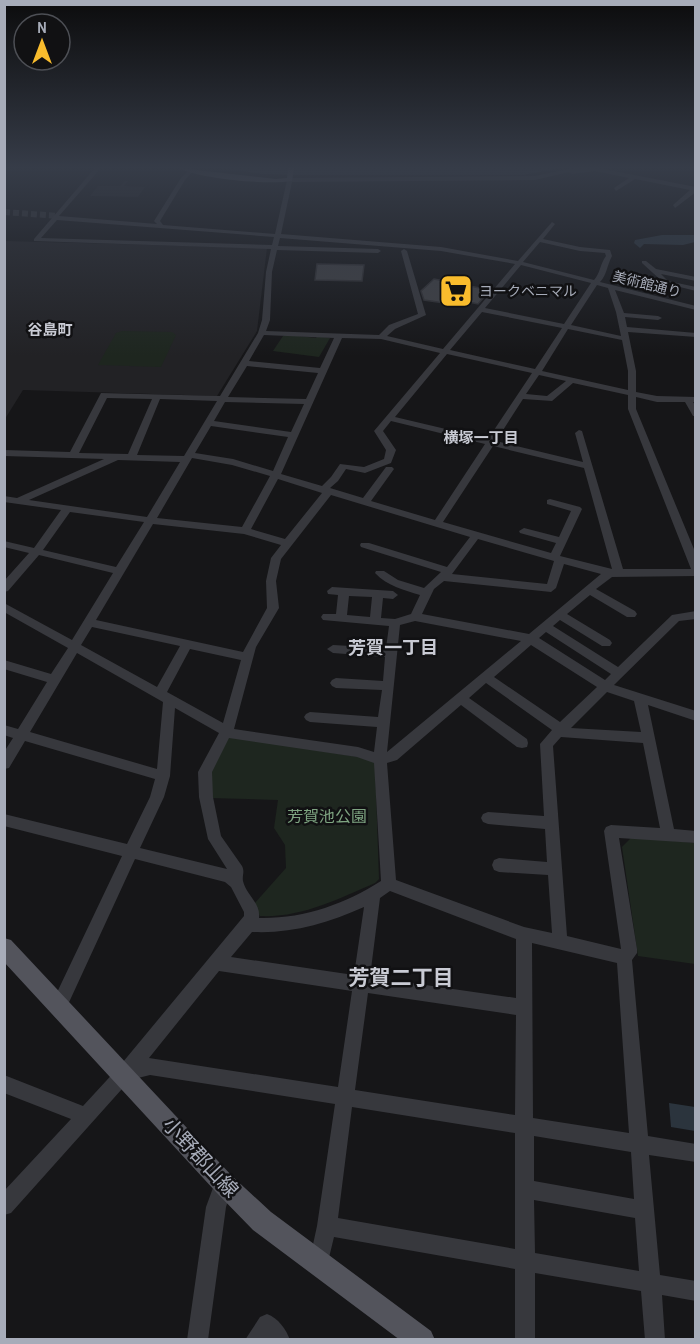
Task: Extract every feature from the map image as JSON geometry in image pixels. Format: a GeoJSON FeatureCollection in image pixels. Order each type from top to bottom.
{"type":"FeatureCollection","features":[{"type":"Feature","properties":{"kind":"main road","name":"小野郡山線"},"geometry":{"type":"LineString","coordinates":[[4,947],[224,1184],[262,1221],[422,1340]]}},
{"type":"Feature","properties":{"kind":"street"},"geometry":{"type":"LineString","coordinates":[[44,231],[36,240],[436,252],[439,260]]}},
{"type":"Feature","properties":{"kind":"street","name":"美術館通り"},"geometry":{"type":"LineString","coordinates":[[236,231],[279,234]]}},
{"type":"Feature","properties":{"kind":"street","name":"美術館通り"},"geometry":{"type":"LineString","coordinates":[[240,231],[424,247],[521,262],[696,307]]}},
{"type":"Feature","properties":{"kind":"street"},"geometry":{"type":"LineString","coordinates":[[4,764],[262,333],[266,320],[269,272],[280,231]]}},
{"type":"Feature","properties":{"kind":"street"},"geometry":{"type":"LineString","coordinates":[[236,882],[237,871],[215,839],[212,830],[204,779],[207,764],[226,730],[254,637],[273,608],[272,581],[276,558],[343,466],[365,470],[388,461],[391,450],[378,431],[547,231]]}},
{"type":"Feature","properties":{"kind":"street"},"geometry":{"type":"LineString","coordinates":[[437,524],[602,276],[609,251],[580,249],[540,240]]}},
{"type":"Feature","properties":{"kind":"street"},"geometry":{"type":"LineString","coordinates":[[381,337],[392,327],[422,315],[404,251]]}},
{"type":"Feature","properties":{"kind":"street"},"geometry":{"type":"LineString","coordinates":[[644,262],[666,282],[696,290]]}},
{"type":"Feature","properties":{"kind":"street"},"geometry":{"type":"LineString","coordinates":[[654,271],[696,279]]}},
{"type":"Feature","properties":{"kind":"street","name":"美術館通り"},"geometry":{"type":"LineString","coordinates":[[596,282],[696,307]]}},
{"type":"Feature","properties":{"kind":"street"},"geometry":{"type":"LineString","coordinates":[[4,453],[131,458],[186,457],[233,462],[476,536],[614,574],[696,570],[632,409],[632,371],[621,315],[611,287]]}},
{"type":"Feature","properties":{"kind":"street"},"geometry":{"type":"LineString","coordinates":[[480,309],[566,327],[650,338]]}},
{"type":"Feature","properties":{"kind":"street"},"geometry":{"type":"LineString","coordinates":[[621,315],[658,318]]}},
{"type":"Feature","properties":{"kind":"street"},"geometry":{"type":"LineString","coordinates":[[262,333],[381,337],[632,394],[657,399],[692,401],[696,414]]}},
{"type":"Feature","properties":{"kind":"street"},"geometry":{"type":"LineString","coordinates":[[625,335],[696,335]]}},
{"type":"Feature","properties":{"kind":"street"},"geometry":{"type":"LineString","coordinates":[[245,531],[276,474],[339,336]]}},
{"type":"Feature","properties":{"kind":"street"},"geometry":{"type":"LineString","coordinates":[[245,363],[322,371]]}},
{"type":"Feature","properties":{"kind":"street"},"geometry":{"type":"LineString","coordinates":[[521,396],[549,399],[553,394],[566,389],[571,380]]}},
{"type":"Feature","properties":{"kind":"street"},"geometry":{"type":"LineString","coordinates":[[73,455],[104,395],[308,402]]}},
{"type":"Feature","properties":{"kind":"street"},"geometry":{"type":"LineString","coordinates":[[131,458],[157,397]]}},
{"type":"Feature","properties":{"kind":"street"},"geometry":{"type":"LineString","coordinates":[[390,418],[587,466]]}},
{"type":"Feature","properties":{"kind":"street"},"geometry":{"type":"LineString","coordinates":[[208,423],[292,435]]}},
{"type":"Feature","properties":{"kind":"street"},"geometry":{"type":"LineString","coordinates":[[579,433],[599,501],[614,574]]}},
{"type":"Feature","properties":{"kind":"street"},"geometry":{"type":"LineString","coordinates":[[4,507],[115,457]]}},
{"type":"Feature","properties":{"kind":"street"},"geometry":{"type":"LineString","coordinates":[[364,502],[389,469]]}},
{"type":"Feature","properties":{"kind":"street"},"geometry":{"type":"LineString","coordinates":[[4,499],[245,531],[287,543]]}},
{"type":"Feature","properties":{"kind":"street"},"geometry":{"type":"LineString","coordinates":[[365,545],[446,574],[551,588],[562,542],[580,505],[599,501]]}},
{"type":"Feature","properties":{"kind":"street"},"geometry":{"type":"LineString","coordinates":[[550,502],[578,509]]}},
{"type":"Feature","properties":{"kind":"street"},"geometry":{"type":"LineString","coordinates":[[4,588],[36,552],[68,508]]}},
{"type":"Feature","properties":{"kind":"street"},"geometry":{"type":"LineString","coordinates":[[524,531],[562,542]]}},
{"type":"Feature","properties":{"kind":"street"},"geometry":{"type":"LineString","coordinates":[[415,617],[430,587],[446,574],[476,536]]}},
{"type":"Feature","properties":{"kind":"street"},"geometry":{"type":"LineString","coordinates":[[4,544],[119,571]]}},
{"type":"Feature","properties":{"kind":"street"},"geometry":{"type":"LineString","coordinates":[[380,573],[394,583],[426,593]]}},
{"type":"Feature","properties":{"kind":"street"},"geometry":{"type":"LineString","coordinates":[[4,608],[75,645],[234,735],[358,752],[380,760],[392,756],[589,590],[614,574]]}},
{"type":"Feature","properties":{"kind":"street"},"geometry":{"type":"LineString","coordinates":[[589,590],[631,614]]}},
{"type":"Feature","properties":{"kind":"street"},"geometry":{"type":"LineString","coordinates":[[332,591],[393,595]]}},
{"type":"Feature","properties":{"kind":"street"},"geometry":{"type":"LineString","coordinates":[[341,618],[344,592]]}},
{"type":"Feature","properties":{"kind":"street"},"geometry":{"type":"LineString","coordinates":[[375,620],[378,595]]}},
{"type":"Feature","properties":{"kind":"street"},"geometry":{"type":"LineString","coordinates":[[560,615],[606,643]]}},
{"type":"Feature","properties":{"kind":"street"},"geometry":{"type":"LineString","coordinates":[[560,942],[546,744],[676,618],[696,615]]}},
{"type":"Feature","properties":{"kind":"street"},"geometry":{"type":"LineString","coordinates":[[327,617],[395,623],[415,617],[531,639],[605,686],[696,716]]}},
{"type":"Feature","properties":{"kind":"street"},"geometry":{"type":"LineString","coordinates":[[89,622],[247,657]]}},
{"type":"Feature","properties":{"kind":"street"},"geometry":{"type":"LineString","coordinates":[[388,884],[380,760],[395,623]]}},
{"type":"Feature","properties":{"kind":"street"},"geometry":{"type":"LineString","coordinates":[[546,627],[619,673]]}},
{"type":"Feature","properties":{"kind":"street"},"geometry":{"type":"LineString","coordinates":[[58,1005],[157,797],[163,776],[165,696],[187,644]]}},
{"type":"Feature","properties":{"kind":"street"},"geometry":{"type":"LineString","coordinates":[[333,649],[391,653]]}},
{"type":"Feature","properties":{"kind":"street"},"geometry":{"type":"LineString","coordinates":[[4,664],[55,680]]}},
{"type":"Feature","properties":{"kind":"street"},"geometry":{"type":"LineString","coordinates":[[486,677],[559,730],[648,738]]}},
{"type":"Feature","properties":{"kind":"street"},"geometry":{"type":"LineString","coordinates":[[336,683],[387,686]]}},
{"type":"Feature","properties":{"kind":"street"},"geometry":{"type":"LineString","coordinates":[[460,698],[522,743]]}},
{"type":"Feature","properties":{"kind":"street"},"geometry":{"type":"LineString","coordinates":[[640,699],[668,834]]}},
{"type":"Feature","properties":{"kind":"street"},"geometry":{"type":"LineString","coordinates":[[310,717],[384,722]]}},
{"type":"Feature","properties":{"kind":"street"},"geometry":{"type":"LineString","coordinates":[[4,730],[163,776]]}},
{"type":"Feature","properties":{"kind":"street"},"geometry":{"type":"LineString","coordinates":[[488,818],[551,823]]}},
{"type":"Feature","properties":{"kind":"street"},"geometry":{"type":"LineString","coordinates":[[4,820],[229,876],[236,882],[252,911],[248,925],[124,1074],[4,1206]]}},
{"type":"Feature","properties":{"kind":"street"},"geometry":{"type":"LineString","coordinates":[[624,957],[629,953],[629,949],[611,831],[696,837]]}},
{"type":"Feature","properties":{"kind":"street"},"geometry":{"type":"LineString","coordinates":[[499,864],[555,869]]}},
{"type":"Feature","properties":{"kind":"street"},"geometry":{"type":"LineString","coordinates":[[248,925],[300,923],[373,895],[388,884]]}},
{"type":"Feature","properties":{"kind":"street"},"geometry":{"type":"LineString","coordinates":[[388,884],[524,934],[624,957]]}},
{"type":"Feature","properties":{"kind":"street"},"geometry":{"type":"LineString","coordinates":[[319,1263],[327,1227],[373,895]]}},
{"type":"Feature","properties":{"kind":"street"},"geometry":{"type":"LineString","coordinates":[[524,934],[525,1340]]}},
{"type":"Feature","properties":{"kind":"street"},"geometry":{"type":"LineString","coordinates":[[624,957],[655,1340]]}},
{"type":"Feature","properties":{"kind":"street"},"geometry":{"type":"LineString","coordinates":[[215,963],[525,1008]]}},
{"type":"Feature","properties":{"kind":"street"},"geometry":{"type":"LineString","coordinates":[[124,1074],[137,1068],[150,1066],[696,1153]]}},
{"type":"Feature","properties":{"kind":"street"},"geometry":{"type":"LineString","coordinates":[[4,1084],[87,1116]]}},
{"type":"Feature","properties":{"kind":"street"},"geometry":{"type":"LineString","coordinates":[[197,1340],[216,1207],[224,1184]]}},
{"type":"Feature","properties":{"kind":"street"},"geometry":{"type":"LineString","coordinates":[[525,1189],[645,1210]]}},
{"type":"Feature","properties":{"kind":"street"},"geometry":{"type":"LineString","coordinates":[[327,1227],[696,1291]]}},
{"type":"Feature","properties":{"kind":"street"},"geometry":{"type":"LineString","coordinates":[[255,1340],[267,1324],[280,1340]]}},
{"type":"Feature","properties":{"kind":"shaded area"},"geometry":{"type":"Polygon","coordinates":[[[662,235],[695,235],[695,242],[683,245],[644,244],[640,248],[634,243],[635,240],[662,235]]]}},
{"type":"Feature","properties":{"kind":"shaded area"},"geometry":{"type":"Polygon","coordinates":[[[5,241],[267,248],[257,331],[217,396],[23,390],[5,419],[5,241]]]}},
{"type":"Feature","properties":{"kind":"shaded area"},"geometry":{"type":"Polygon","coordinates":[[[669,1103],[695,1107],[695,1131],[671,1127],[669,1103]]]}},
{"type":"Feature","properties":{"kind":"green space"},"geometry":{"type":"Polygon","coordinates":[[[122,331],[172,332],[176,335],[161,367],[98,365],[116,333],[122,331]]]}},
{"type":"Feature","properties":{"kind":"green space"},"geometry":{"type":"Polygon","coordinates":[[[283,336],[330,338],[319,357],[273,351],[283,336]]]}},
{"type":"Feature","properties":{"kind":"green space","name":"芳賀池公園"},"geometry":{"type":"Polygon","coordinates":[[[226,736],[371,759],[375,764],[379,879],[375,883],[305,911],[260,916],[254,904],[286,868],[285,845],[274,828],[278,800],[210,798],[206,782],[226,736]]]}},
{"type":"Feature","properties":{"kind":"green space"},"geometry":{"type":"Polygon","coordinates":[[[632,837],[695,843],[695,964],[638,956],[622,847],[632,837]]]}},
{"type":"Feature","properties":{"kind":"building"},"geometry":{"type":"Polygon","coordinates":[[[317,264],[364,265],[362,281],[315,280],[317,264]]]}},
{"type":"Feature","properties":{"kind":"building","name":"ヨークベニマル"},"geometry":{"type":"Polygon","coordinates":[[[434,279],[490,290],[478,304],[464,301],[461,304],[451,304],[424,300],[421,291],[434,279]]]}},
{"type":"Feature","properties":{"kind":"place","name":"ヨークベニマル"},"geometry":{"type":"Point","coordinates":[456,291]}},
{"type":"Feature","properties":{"kind":"district","name":"谷島町"},"geometry":{"type":"Point","coordinates":[50,329]}},
{"type":"Feature","properties":{"kind":"district","name":"横塚一丁目"},"geometry":{"type":"Point","coordinates":[481,437]}},
{"type":"Feature","properties":{"kind":"district","name":"芳賀一丁目"},"geometry":{"type":"Point","coordinates":[393,647]}},
{"type":"Feature","properties":{"kind":"district","name":"芳賀二丁目"},"geometry":{"type":"Point","coordinates":[401,977]}}]}
